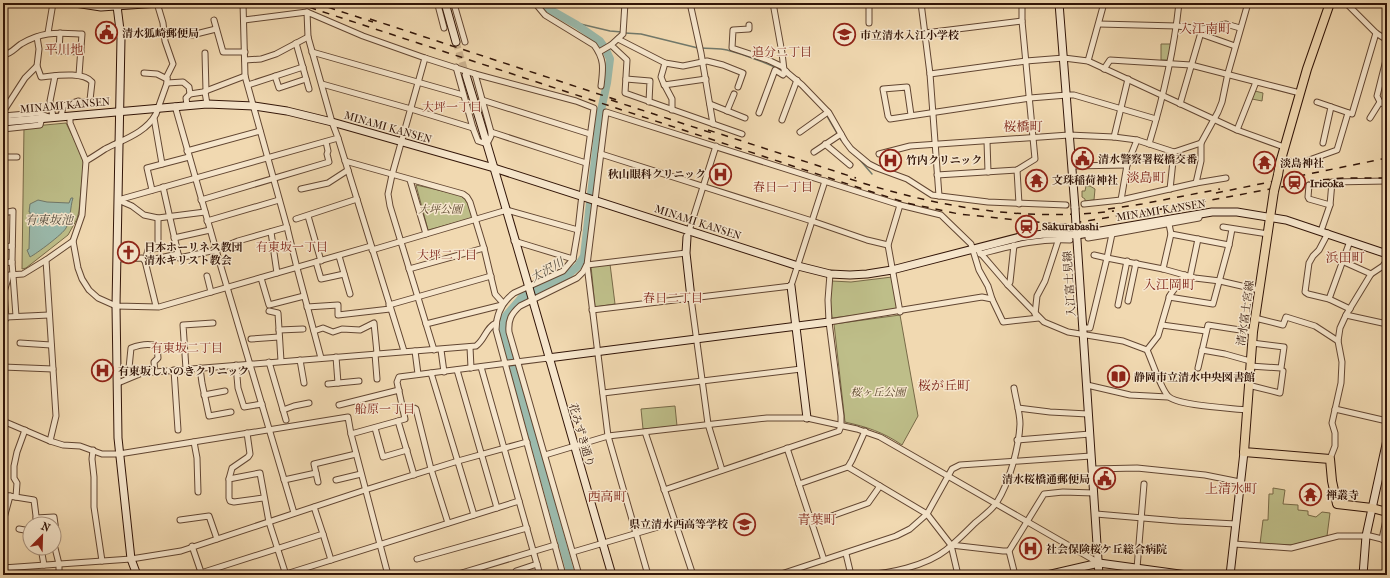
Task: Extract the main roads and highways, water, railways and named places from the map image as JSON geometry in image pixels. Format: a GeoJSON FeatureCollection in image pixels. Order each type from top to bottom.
{"type":"FeatureCollection","features":[{"type":"Feature","properties":{"kind":"main road"},"geometry":{"type":"LineString","coordinates":[[75,3],[92,6],[158,3]]}},
{"type":"Feature","properties":{"kind":"main road","name":"入江富士見線"},"geometry":{"type":"LineString","coordinates":[[1059,3],[1077,235],[1099,575]]}},
{"type":"Feature","properties":{"kind":"main road","name":"清水富士宮線"},"geometry":{"type":"LineString","coordinates":[[1244,452],[1252,332],[1274,191],[1281,158],[1300,93],[1330,3]]}},
{"type":"Feature","properties":{"kind":"main road"},"geometry":{"type":"LineString","coordinates":[[446,4],[456,42]]}},
{"type":"Feature","properties":{"kind":"main road"},"geometry":{"type":"LineString","coordinates":[[118,6],[121,38],[116,306],[118,438],[131,558],[137,575]]}},
{"type":"Feature","properties":{"kind":"main road"},"geometry":{"type":"LineString","coordinates":[[466,75],[494,168]]}},
{"type":"Feature","properties":{"kind":"main road","name":"MINAMI KANSEN"},"geometry":{"type":"LineString","coordinates":[[3,122],[207,104],[254,106],[287,111],[332,122],[494,168],[583,196],[688,234],[830,274],[867,274],[892,270],[976,251],[1020,237],[1044,234],[1077,235],[1200,214],[1237,212],[1286,220],[1325,232],[1387,255]]}},
{"type":"Feature","properties":{"kind":"main road","name":"花みずき通り"},"geometry":{"type":"LineString","coordinates":[[494,168],[612,575]]}},
{"type":"Feature","properties":{"kind":"main road"},"geometry":{"type":"LineString","coordinates":[[688,234],[686,252],[691,298]]}},
{"type":"Feature","properties":{"kind":"main road"},"geometry":{"type":"LineString","coordinates":[[792,286],[807,418]]}},
{"type":"Feature","properties":{"kind":"main road"},"geometry":{"type":"LineString","coordinates":[[548,358],[829,322]]}},
{"type":"Feature","properties":{"kind":"main road"},"geometry":{"type":"LineString","coordinates":[[1363,575],[1366,536],[1387,443]]}},
{"type":"Feature","properties":{"kind":"main road"},"geometry":{"type":"LineString","coordinates":[[1230,575],[1244,452],[1330,459],[1332,481],[1337,504],[1372,508],[1387,514]]}},
{"type":"Feature","properties":{"kind":"main road"},"geometry":{"type":"LineString","coordinates":[[1047,575],[1099,563],[1187,575]]}},
{"type":"Feature","properties":{"kind":"water","name":"有東坂池"},"geometry":{"type":"Polygon","coordinates":[[[71,198],[73,198],[69,221],[64,231],[30,257],[27,250],[29,249],[30,204],[38,200],[69,203],[71,198]]]}},
{"type":"Feature","properties":{"kind":"waterway","name":"大沢川"},"geometry":{"type":"LineString","coordinates":[[543,3],[549,9],[577,25],[600,41],[610,59],[607,83],[600,115],[584,256],[578,266],[569,274],[522,297],[504,318],[503,330],[571,575]]}},
{"type":"Feature","properties":{"kind":"waterway"},"geometry":{"type":"LineString","coordinates":[[572,22],[610,31],[622,32]]}},
{"type":"Feature","properties":{"kind":"waterway"},"geometry":{"type":"LineString","coordinates":[[625,33],[641,34],[698,48]]}},
{"type":"Feature","properties":{"kind":"waterway"},"geometry":{"type":"LineString","coordinates":[[701,48],[727,50],[748,56],[783,72]]}},
{"type":"Feature","properties":{"kind":"waterway"},"geometry":{"type":"LineString","coordinates":[[827,116],[841,140]]}},
{"type":"Feature","properties":{"kind":"waterway"},"geometry":{"type":"LineString","coordinates":[[860,160],[872,174]]}},
{"type":"Feature","properties":{"kind":"tunnel"},"geometry":{"type":"LineString","coordinates":[[456,42],[466,75]]}},
{"type":"Feature","properties":{"kind":"railway"},"geometry":{"type":"LineString","coordinates":[[296,3],[869,191],[907,203],[959,214],[1067,224],[1168,208],[1319,180],[1344,178],[1387,178]]}},
{"type":"Feature","properties":{"kind":"railway"},"geometry":{"type":"LineString","coordinates":[[315,3],[373,22]]}},
{"type":"Feature","properties":{"kind":"railway"},"geometry":{"type":"LineString","coordinates":[[370,19],[617,100]]}},
{"type":"Feature","properties":{"kind":"railway"},"geometry":{"type":"LineString","coordinates":[[611,100],[712,133]]}},
{"type":"Feature","properties":{"kind":"railway"},"geometry":{"type":"LineString","coordinates":[[708,130],[856,178]]}},
{"type":"Feature","properties":{"kind":"railway"},"geometry":{"type":"LineString","coordinates":[[1216,193],[1387,158]]}},
{"type":"Feature","properties":{"kind":"railway"},"geometry":{"type":"LineString","coordinates":[[850,179],[915,197],[980,210],[1047,215],[1114,211]]}},
{"type":"Feature","properties":{"kind":"railway"},"geometry":{"type":"LineString","coordinates":[[1108,209],[1220,189]]}},
{"type":"Feature","properties":{"kind":"place","name":"清水狐崎郵便局"},"geometry":{"type":"Point","coordinates":[106,33]}},
{"type":"Feature","properties":{"kind":"place","name":"市立清水入江小学校"},"geometry":{"type":"Point","coordinates":[844,35]}},
{"type":"Feature","properties":{"kind":"place","name":"清水警察署桜橋交番"},"geometry":{"type":"Point","coordinates":[1083,159]}},
{"type":"Feature","properties":{"kind":"place","name":"竹内クリニック"},"geometry":{"type":"Point","coordinates":[890,160]}},
{"type":"Feature","properties":{"kind":"place","name":"淡島神社"},"geometry":{"type":"Point","coordinates":[1265,163]}},
{"type":"Feature","properties":{"kind":"place","name":"秋山眼科クリニック"},"geometry":{"type":"Point","coordinates":[721,174]}},
{"type":"Feature","properties":{"kind":"place","name":"文珠稲荷神社"},"geometry":{"type":"Point","coordinates":[1037,180]}},
{"type":"Feature","properties":{"kind":"place","name":"Irieoka"},"geometry":{"type":"Point","coordinates":[1295,183]}},
{"type":"Feature","properties":{"kind":"place","name":"Sakurabashi"},"geometry":{"type":"Point","coordinates":[1027,226]}},
{"type":"Feature","properties":{"kind":"place","name":"日本ホーリネス教団 清水キリスト教会"},"geometry":{"type":"Point","coordinates":[129,253]}},
{"type":"Feature","properties":{"kind":"place","name":"有東坂しいのきクリニック"},"geometry":{"type":"Point","coordinates":[102,371]}},
{"type":"Feature","properties":{"kind":"place","name":"静岡市立清水中央図書館"},"geometry":{"type":"Point","coordinates":[1118,377]}},
{"type":"Feature","properties":{"kind":"place","name":"清水桜橋通郵便局"},"geometry":{"type":"Point","coordinates":[1105,479]}},
{"type":"Feature","properties":{"kind":"place","name":"禅叢寺"},"geometry":{"type":"Point","coordinates":[1310,495]}},
{"type":"Feature","properties":{"kind":"place","name":"県立清水西高等学校"},"geometry":{"type":"Point","coordinates":[744,524]}},
{"type":"Feature","properties":{"kind":"place","name":"社会保険桜ケ丘総合病院"},"geometry":{"type":"Point","coordinates":[1030,549]}},
{"type":"Feature","properties":{"kind":"district","name":"入江南町"},"geometry":{"type":"Point","coordinates":[1205,28]}},
{"type":"Feature","properties":{"kind":"district","name":"平川地"},"geometry":{"type":"Point","coordinates":[64,49]}},
{"type":"Feature","properties":{"kind":"district","name":"追分二丁目"},"geometry":{"type":"Point","coordinates":[782,52]}},
{"type":"Feature","properties":{"kind":"district","name":"大坪一丁目"},"geometry":{"type":"Point","coordinates":[452,107]}},
{"type":"Feature","properties":{"kind":"district","name":"桜橋町"},"geometry":{"type":"Point","coordinates":[1023,126]}},
{"type":"Feature","properties":{"kind":"district","name":"淡島町"},"geometry":{"type":"Point","coordinates":[1146,177]}},
{"type":"Feature","properties":{"kind":"district","name":"春日一丁目"},"geometry":{"type":"Point","coordinates":[783,187]}},
{"type":"Feature","properties":{"kind":"district","name":"有東坂一丁目"},"geometry":{"type":"Point","coordinates":[292,247]}},
{"type":"Feature","properties":{"kind":"district","name":"大坪二丁目"},"geometry":{"type":"Point","coordinates":[447,255]}},
{"type":"Feature","properties":{"kind":"district","name":"浜田町"},"geometry":{"type":"Point","coordinates":[1345,257]}},
{"type":"Feature","properties":{"kind":"district","name":"入江岡町"},"geometry":{"type":"Point","coordinates":[1169,284]}},
{"type":"Feature","properties":{"kind":"district","name":"春日二丁目"},"geometry":{"type":"Point","coordinates":[673,298]}},
{"type":"Feature","properties":{"kind":"district","name":"有東坂二丁目"},"geometry":{"type":"Point","coordinates":[187,348]}},
{"type":"Feature","properties":{"kind":"district","name":"桜が丘町"},"geometry":{"type":"Point","coordinates":[944,385]}},
{"type":"Feature","properties":{"kind":"district","name":"船原一丁目"},"geometry":{"type":"Point","coordinates":[385,409]}},
{"type":"Feature","properties":{"kind":"district","name":"上清水町"},"geometry":{"type":"Point","coordinates":[1231,488]}},
{"type":"Feature","properties":{"kind":"district","name":"西高町"},"geometry":{"type":"Point","coordinates":[607,496]}},
{"type":"Feature","properties":{"kind":"district","name":"青葉町"},"geometry":{"type":"Point","coordinates":[817,519]}},
{"type":"Feature","properties":{"kind":"park label","name":"大坪公園"},"geometry":{"type":"Point","coordinates":[440,209]}},
{"type":"Feature","properties":{"kind":"park label","name":"桜ヶ丘公園"},"geometry":{"type":"Point","coordinates":[878,392]}}]}
